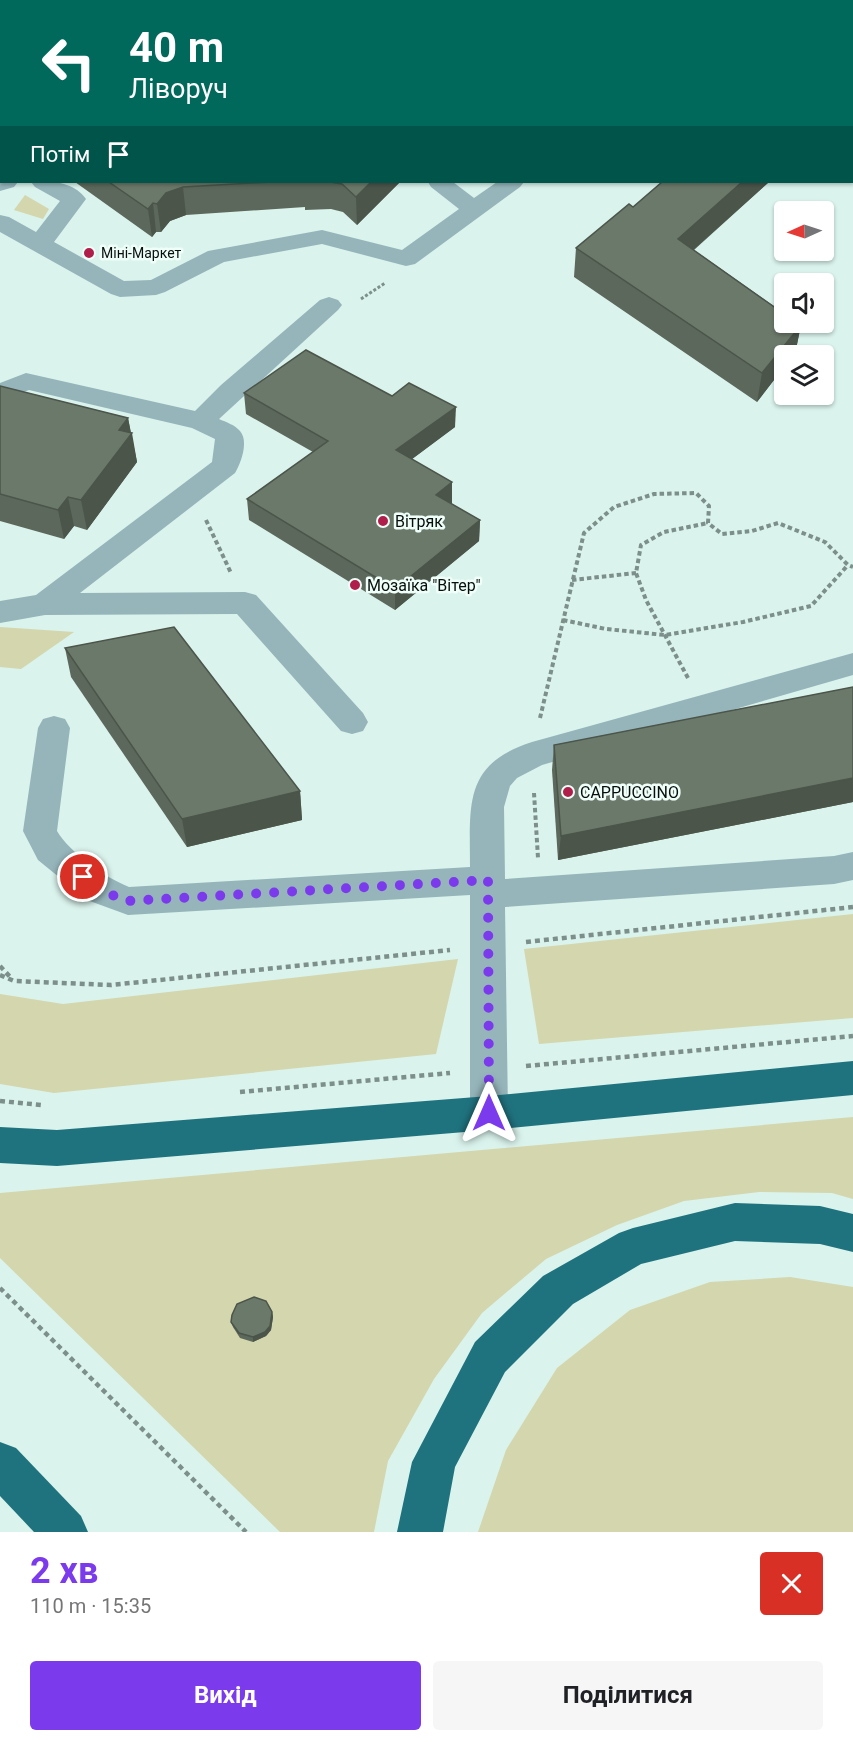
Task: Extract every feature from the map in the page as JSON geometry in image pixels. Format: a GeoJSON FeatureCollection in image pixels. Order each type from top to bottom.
{"type":"FeatureCollection","features":[{"type":"Feature","properties":{"kind":"highway"},"geometry":{"type":"LineString","coordinates":[[0,1146],[57,1148],[489,1113],[853,1078]]}},
{"type":"Feature","properties":{"kind":"highway"},"geometry":{"type":"LineString","coordinates":[[420,1532],[434,1462],[490,1357],[558,1290],[633,1247],[735,1222],[820,1225],[853,1233]]}},
{"type":"Feature","properties":{"kind":"highway"},"geometry":{"type":"LineString","coordinates":[[0,1464],[65,1532]]}},
{"type":"Feature","properties":{"kind":"lane"},"geometry":{"type":"LineString","coordinates":[[39,245],[74,198],[45,183]]}},
{"type":"Feature","properties":{"kind":"lane"},"geometry":{"type":"LineString","coordinates":[[440,183],[473,209]]}},
{"type":"Feature","properties":{"kind":"lane"},"geometry":{"type":"LineString","coordinates":[[0,222],[120,289],[156,287],[217,256],[322,237],[406,259],[511,183]]}},
{"type":"Feature","properties":{"kind":"lane"},"geometry":{"type":"LineString","coordinates":[[201,421],[231,391],[329,305]]}},
{"type":"Feature","properties":{"kind":"lane"},"geometry":{"type":"LineString","coordinates":[[0,393],[26,381],[201,421],[229,435],[229,452],[225,465],[45,604]]}},
{"type":"Feature","properties":{"kind":"lane"},"geometry":{"type":"LineString","coordinates":[[0,612],[45,604],[245,603],[352,722]]}},
{"type":"Feature","properties":{"kind":"lane"},"geometry":{"type":"LineString","coordinates":[[489,1113],[487,807],[493,783],[507,768],[532,755],[853,664]]}},
{"type":"Feature","properties":{"kind":"lane"},"geometry":{"type":"LineString","coordinates":[[54,728],[40,831],[50,850],[99,890],[128,901],[488,887],[834,870],[853,866]]}},
{"type":"Feature","properties":{"kind":"path"},"geometry":{"type":"LineString","coordinates":[[329,305],[348,308],[393,278]]}},
{"type":"Feature","properties":{"kind":"path"},"geometry":{"type":"LineString","coordinates":[[192,492],[245,603]]}},
{"type":"Feature","properties":{"kind":"path"},"geometry":{"type":"LineString","coordinates":[[539,866],[532,755],[584,533],[614,507],[654,494],[696,493],[709,506],[708,522]]}},
{"type":"Feature","properties":{"kind":"path"},"geometry":{"type":"LineString","coordinates":[[708,522],[722,534],[752,531],[778,523],[825,543],[853,567]]}},
{"type":"Feature","properties":{"kind":"path"},"geometry":{"type":"LineString","coordinates":[[704,707],[646,600],[636,573],[641,545],[664,532],[708,522]]}},
{"type":"Feature","properties":{"kind":"path"},"geometry":{"type":"LineString","coordinates":[[563,620],[606,629],[665,635],[743,622],[811,606],[848,565]]}},
{"type":"Feature","properties":{"kind":"path"},"geometry":{"type":"LineString","coordinates":[[572,580],[636,573]]}},
{"type":"Feature","properties":{"kind":"path"},"geometry":{"type":"LineString","coordinates":[[0,975],[14,981],[111,985],[853,907]]}},
{"type":"Feature","properties":{"kind":"path"},"geometry":{"type":"LineString","coordinates":[[0,966],[14,981]]}},
{"type":"Feature","properties":{"kind":"path"},"geometry":{"type":"LineString","coordinates":[[229,1093],[853,1036]]}},
{"type":"Feature","properties":{"kind":"path"},"geometry":{"type":"LineString","coordinates":[[0,1101],[52,1107]]}},
{"type":"Feature","properties":{"kind":"path"},"geometry":{"type":"LineString","coordinates":[[0,1288],[246,1532]]}},
{"type":"Feature","properties":{"kind":"green space"},"geometry":{"type":"Polygon","coordinates":[[[25,195],[49,209],[43,219],[14,210],[25,195]]]}},
{"type":"Feature","properties":{"kind":"green space"},"geometry":{"type":"Polygon","coordinates":[[[0,627],[74,632],[21,669],[0,667],[0,627]]]}},
{"type":"Feature","properties":{"kind":"green space"},"geometry":{"type":"Polygon","coordinates":[[[853,914],[853,1018],[539,1044],[524,949],[853,914]]]}},
{"type":"Feature","properties":{"kind":"green space"},"geometry":{"type":"Polygon","coordinates":[[[458,959],[436,1054],[54,1093],[0,1084],[0,994],[63,1004],[458,959]]]}},
{"type":"Feature","properties":{"kind":"green space"},"geometry":{"type":"Polygon","coordinates":[[[853,1117],[853,1199],[832,1193],[759,1192],[684,1201],[617,1225],[546,1259],[482,1313],[434,1379],[388,1461],[374,1532],[280,1532],[0,1258],[0,1193],[853,1117]]]}},
{"type":"Feature","properties":{"kind":"green space"},"geometry":{"type":"Polygon","coordinates":[[[790,1277],[853,1287],[853,1532],[478,1532],[506,1450],[557,1368],[630,1310],[710,1282],[790,1277]]]}},
{"type":"Feature","properties":{"kind":"building"},"geometry":{"type":"Polygon","coordinates":[[[110,183],[253,183],[183,187],[166,193],[157,204],[153,203],[148,209],[110,183]]]}},
{"type":"Feature","properties":{"kind":"building"},"geometry":{"type":"Polygon","coordinates":[[[336,183],[370,183],[356,197],[342,184],[336,183]]]}},
{"type":"Feature","properties":{"kind":"building"},"geometry":{"type":"Polygon","coordinates":[[[661,183],[741,183],[678,239],[774,307],[774,333],[794,333],[785,345],[774,345],[774,358],[762,373],[576,248],[629,204],[633,207],[661,183]]]}},
{"type":"Feature","properties":{"kind":"building"},"geometry":{"type":"Polygon","coordinates":[[[306,350],[392,396],[409,383],[456,407],[396,450],[452,482],[436,495],[480,520],[395,589],[247,499],[328,441],[244,393],[306,350]]]}},
{"type":"Feature","properties":{"kind":"building"},"geometry":{"type":"Polygon","coordinates":[[[0,386],[128,418],[119,430],[132,433],[81,500],[68,497],[58,510],[0,494],[0,386]]]}},
{"type":"Feature","properties":{"kind":"building"},"geometry":{"type":"Polygon","coordinates":[[[174,627],[300,791],[182,819],[65,648],[174,627]]]}},
{"type":"Feature","properties":{"kind":"building"},"geometry":{"type":"Polygon","coordinates":[[[853,687],[853,778],[561,836],[554,745],[853,687]]]}},
{"type":"Feature","properties":{"kind":"building"},"geometry":{"type":"Polygon","coordinates":[[[254,1297],[266,1301],[272,1312],[270,1326],[265,1332],[253,1337],[239,1333],[231,1322],[237,1304],[254,1297]]]}},
{"type":"Feature","properties":{"kind":"place","name":"Міні-Маркет"},"geometry":{"type":"Point","coordinates":[89,253]}},
{"type":"Feature","properties":{"kind":"place","name":"Вітряк"},"geometry":{"type":"Point","coordinates":[383,521]}},
{"type":"Feature","properties":{"kind":"place","name":"Мозаїка \"Вітер\""},"geometry":{"type":"Point","coordinates":[355,585]}},
{"type":"Feature","properties":{"kind":"place","name":"CAPPUCCINO"},"geometry":{"type":"Point","coordinates":[568,792]}},
{"type":"Feature","properties":{"kind":"route"},"geometry":{"type":"LineString","coordinates":[[83,877],[99,890],[128,901],[488,880],[489,1113]]}}]}
